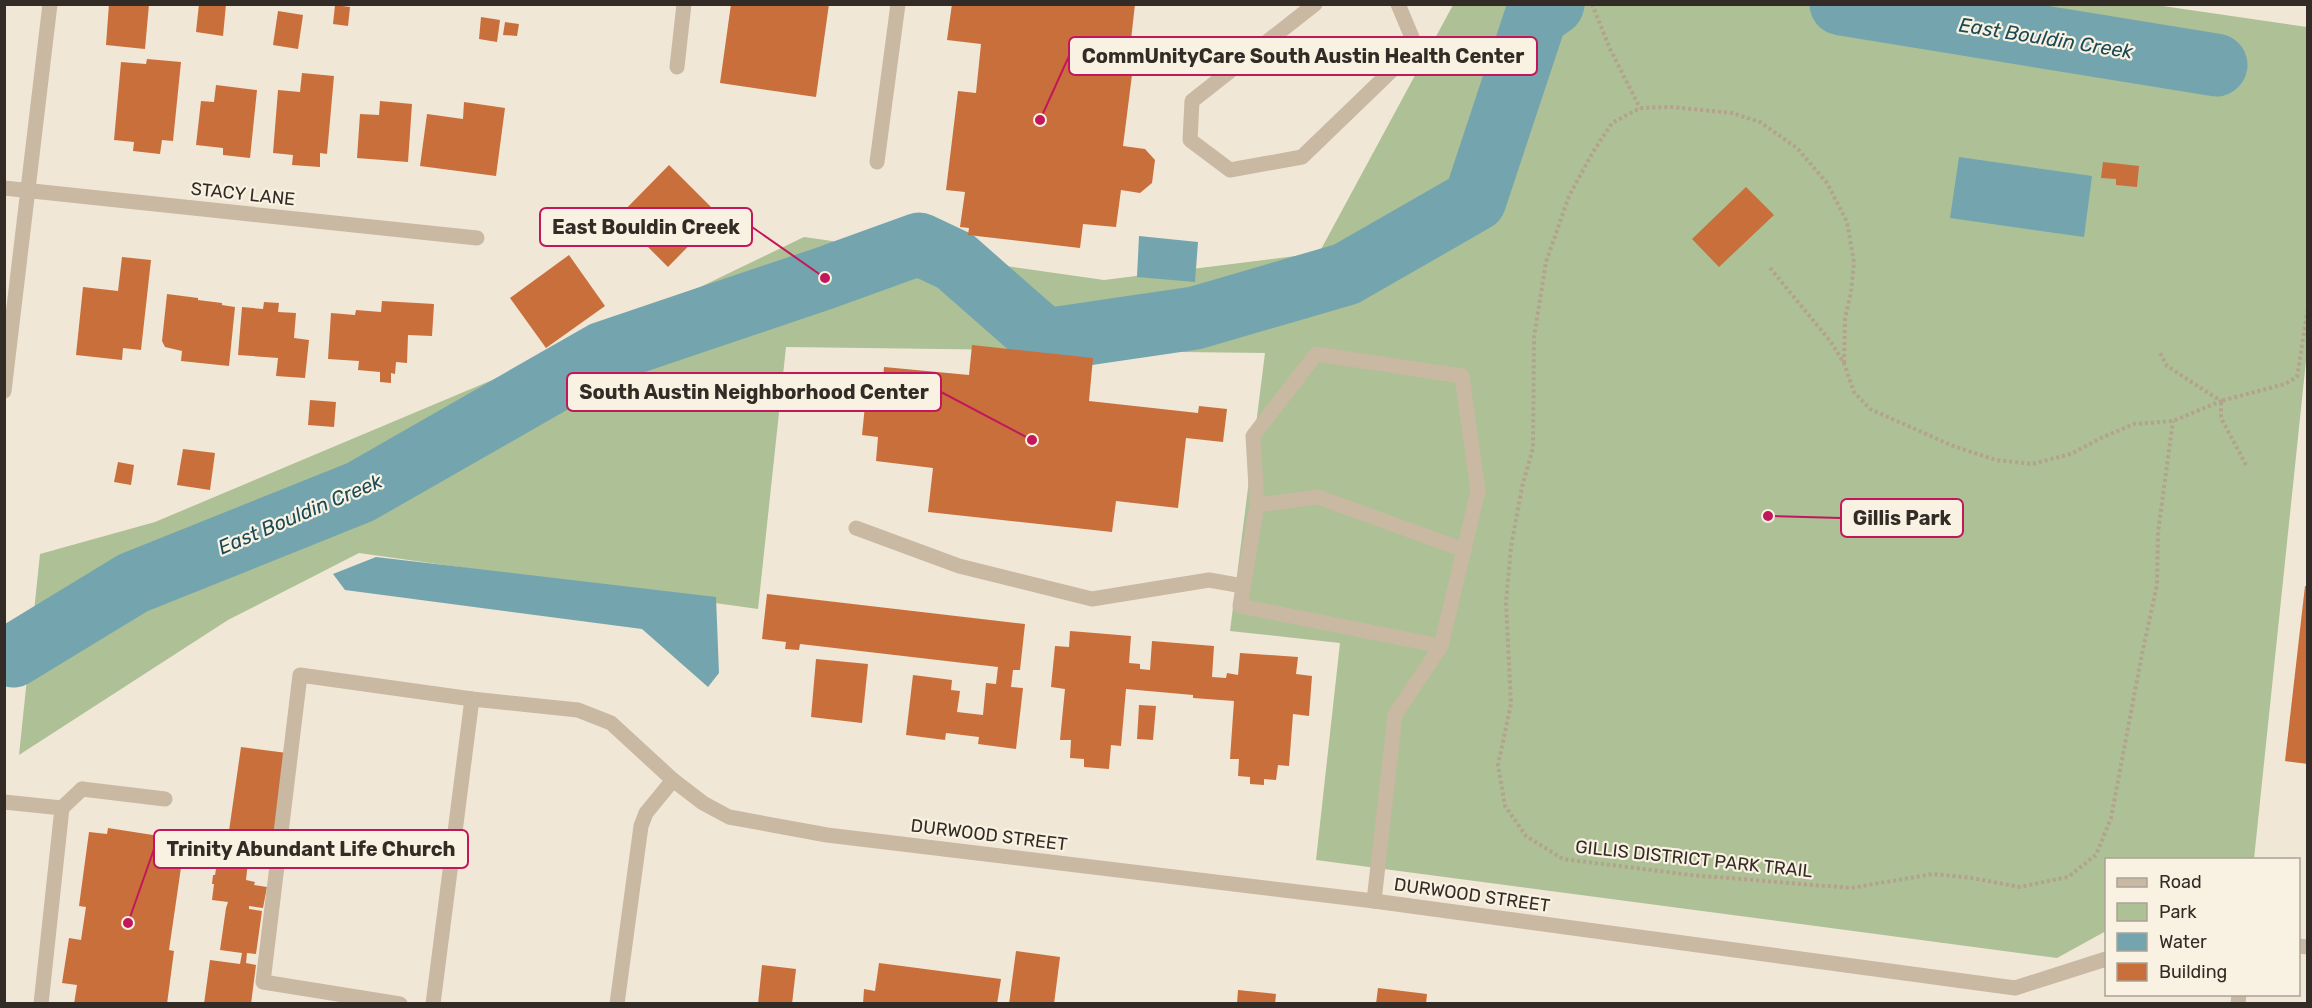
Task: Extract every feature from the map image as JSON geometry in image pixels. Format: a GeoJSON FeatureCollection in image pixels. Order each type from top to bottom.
{"type":"FeatureCollection","features":[{"type":"Feature","properties":{"kind":"street"},"geometry":{"type":"LineString","coordinates":[[4,391],[50,4]]}},
{"type":"Feature","properties":{"kind":"street"},"geometry":{"type":"LineString","coordinates":[[677,67],[684,4]]}},
{"type":"Feature","properties":{"kind":"street"},"geometry":{"type":"LineString","coordinates":[[877,162],[898,4]]}},
{"type":"Feature","properties":{"kind":"street"},"geometry":{"type":"LineString","coordinates":[[1315,4],[1192,101],[1191,140],[1230,170],[1302,157],[1416,47],[1398,4]]}},
{"type":"Feature","properties":{"kind":"street","name":"STACY LANE"},"geometry":{"type":"LineString","coordinates":[[4,188],[477,238]]}},
{"type":"Feature","properties":{"kind":"street"},"geometry":{"type":"LineString","coordinates":[[1374,901],[1395,715],[1441,646],[1478,491],[1462,376],[1316,354],[1252,436],[1257,505],[1240,606],[1441,646]]}},
{"type":"Feature","properties":{"kind":"street"},"geometry":{"type":"LineString","coordinates":[[1257,505],[1318,497],[1464,550]]}},
{"type":"Feature","properties":{"kind":"street"},"geometry":{"type":"LineString","coordinates":[[856,528],[959,566],[1092,599],[1209,580],[1243,586]]}},
{"type":"Feature","properties":{"kind":"street","name":"DURWOOD STREET"},"geometry":{"type":"LineString","coordinates":[[400,1004],[264,982],[300,675],[472,699],[578,710],[610,723],[673,780],[703,803],[729,817],[827,835],[1374,901],[2015,988],[2105,958]]}},
{"type":"Feature","properties":{"kind":"street"},"geometry":{"type":"LineString","coordinates":[[433,1004],[472,699]]}},
{"type":"Feature","properties":{"kind":"street"},"geometry":{"type":"LineString","coordinates":[[617,1004],[640,826],[646,813],[673,780]]}},
{"type":"Feature","properties":{"kind":"street"},"geometry":{"type":"LineString","coordinates":[[41,1004],[62,808],[82,789],[165,799]]}},
{"type":"Feature","properties":{"kind":"street"},"geometry":{"type":"LineString","coordinates":[[4,802],[62,808]]}},
{"type":"Feature","properties":{"kind":"path"},"geometry":{"type":"LineString","coordinates":[[1592,4],[1610,49],[1640,108]]}},
{"type":"Feature","properties":{"kind":"path","name":"GILLIS DISTRICT PARK TRAIL"},"geometry":{"type":"LineString","coordinates":[[1844,363],[1845,319],[1854,262],[1847,222],[1827,183],[1797,148],[1760,122],[1732,113],[1701,109],[1640,108],[1612,123],[1569,196],[1546,262],[1534,337],[1533,448],[1522,487],[1511,547],[1506,602],[1511,704],[1498,765],[1505,806],[1526,836],[1563,859],[1691,875],[1851,888],[1933,874],[1972,878],[2020,887],[2068,877],[2096,855],[2111,818],[2157,585],[2158,532],[2173,421]]}},
{"type":"Feature","properties":{"kind":"path"},"geometry":{"type":"LineString","coordinates":[[1770,268],[1818,324],[1844,363],[1854,392],[1870,409],[1953,446],[1996,460],[2032,464],[2071,454],[2134,424],[2173,421],[2221,401],[2285,384],[2297,377],[2307,308]]}},
{"type":"Feature","properties":{"kind":"path"},"geometry":{"type":"LineString","coordinates":[[2159,351],[2167,366],[2221,401]]}},
{"type":"Feature","properties":{"kind":"path"},"geometry":{"type":"LineString","coordinates":[[2221,401],[2221,418],[2246,465]]}},
{"type":"Feature","properties":{"kind":"green space"},"geometry":{"type":"Polygon","coordinates":[[[2149,4],[2307,27],[2307,351],[2254,858],[2105,858],[2105,932],[2057,958],[1316,860],[1340,643],[1230,631],[1265,353],[786,347],[758,609],[359,553],[228,620],[19,755],[40,554],[155,522],[613,329],[804,237],[1104,280],[1319,253],[1453,5],[2149,4]]]}},
{"type":"Feature","properties":{"kind":"water"},"geometry":{"type":"Polygon","coordinates":[[[1959,157],[2092,176],[2084,237],[1950,218],[1959,157]]]}},
{"type":"Feature","properties":{"kind":"water"},"geometry":{"type":"Polygon","coordinates":[[[1139,236],[1198,242],[1195,282],[1137,277],[1139,236]]]}},
{"type":"Feature","properties":{"kind":"water"},"geometry":{"type":"Polygon","coordinates":[[[376,557],[716,597],[719,673],[708,687],[642,629],[345,590],[333,574],[376,557]]]}},
{"type":"Feature","properties":{"kind":"building"},"geometry":{"type":"Polygon","coordinates":[[[109,4],[149,4],[145,49],[106,45],[109,4]]]}},
{"type":"Feature","properties":{"kind":"building"},"geometry":{"type":"Polygon","coordinates":[[[199,4],[226,4],[223,36],[196,32],[199,4]]]}},
{"type":"Feature","properties":{"kind":"building"},"geometry":{"type":"Polygon","coordinates":[[[731,4],[829,4],[816,97],[720,83],[731,4]]]}},
{"type":"Feature","properties":{"kind":"building"},"geometry":{"type":"Polygon","coordinates":[[[952,4],[1135,4],[1129,58],[1134,59],[1123,146],[1145,149],[1155,160],[1152,183],[1140,193],[1121,190],[1116,227],[1083,224],[1080,248],[968,235],[969,228],[960,227],[965,192],[946,190],[958,91],[976,93],[981,44],[947,40],[952,4]]]}},
{"type":"Feature","properties":{"kind":"building"},"geometry":{"type":"Polygon","coordinates":[[[335,5],[350,7],[348,26],[333,24],[335,5]]]}},
{"type":"Feature","properties":{"kind":"building"},"geometry":{"type":"Polygon","coordinates":[[[278,11],[303,15],[298,49],[273,45],[278,11]]]}},
{"type":"Feature","properties":{"kind":"building"},"geometry":{"type":"Polygon","coordinates":[[[481,17],[500,20],[497,42],[479,39],[481,17]]]}},
{"type":"Feature","properties":{"kind":"building"},"geometry":{"type":"Polygon","coordinates":[[[505,22],[519,24],[517,36],[503,35],[505,22]]]}},
{"type":"Feature","properties":{"kind":"building"},"geometry":{"type":"Polygon","coordinates":[[[147,59],[181,62],[173,141],[162,140],[160,154],[133,151],[134,142],[114,140],[121,62],[146,64],[147,59]]]}},
{"type":"Feature","properties":{"kind":"building"},"geometry":{"type":"Polygon","coordinates":[[[302,73],[334,76],[327,154],[320,153],[320,167],[292,165],[293,155],[273,153],[278,90],[300,92],[302,73]]]}},
{"type":"Feature","properties":{"kind":"building"},"geometry":{"type":"Polygon","coordinates":[[[216,85],[257,90],[250,158],[223,155],[223,148],[196,145],[201,101],[214,102],[216,85]]]}},
{"type":"Feature","properties":{"kind":"building"},"geometry":{"type":"Polygon","coordinates":[[[380,101],[412,104],[408,162],[357,158],[360,114],[379,115],[380,101]]]}},
{"type":"Feature","properties":{"kind":"building"},"geometry":{"type":"Polygon","coordinates":[[[464,102],[505,108],[496,176],[420,166],[427,114],[463,119],[464,102]]]}},
{"type":"Feature","properties":{"kind":"building"},"geometry":{"type":"Polygon","coordinates":[[[2103,162],[2139,166],[2137,187],[2116,185],[2116,179],[2101,178],[2103,162]]]}},
{"type":"Feature","properties":{"kind":"building"},"geometry":{"type":"Polygon","coordinates":[[[669,165],[719,215],[668,267],[645,244],[642,246],[615,220],[669,165]]]}},
{"type":"Feature","properties":{"kind":"building"},"geometry":{"type":"Polygon","coordinates":[[[1746,187],[1774,215],[1719,267],[1692,239],[1746,187]]]}},
{"type":"Feature","properties":{"kind":"building"},"geometry":{"type":"Polygon","coordinates":[[[569,255],[605,306],[546,348],[510,298],[569,255]]]}},
{"type":"Feature","properties":{"kind":"building"},"geometry":{"type":"Polygon","coordinates":[[[122,257],[151,260],[141,350],[123,348],[122,360],[76,355],[83,287],[118,291],[122,257]]]}},
{"type":"Feature","properties":{"kind":"building"},"geometry":{"type":"Polygon","coordinates":[[[167,294],[198,298],[198,300],[235,307],[229,366],[181,361],[182,351],[165,347],[162,341],[167,294]]]}},
{"type":"Feature","properties":{"kind":"building"},"geometry":{"type":"Polygon","coordinates":[[[382,301],[434,304],[432,336],[408,335],[407,363],[396,362],[395,374],[391,373],[391,383],[380,382],[380,372],[358,370],[359,361],[328,359],[331,313],[355,315],[356,310],[381,312],[382,301]]]}},
{"type":"Feature","properties":{"kind":"building"},"geometry":{"type":"Polygon","coordinates":[[[264,302],[279,303],[278,312],[296,313],[294,338],[309,340],[305,378],[276,376],[278,358],[238,355],[242,307],[263,309],[264,302]]]}},
{"type":"Feature","properties":{"kind":"building"},"geometry":{"type":"Polygon","coordinates":[[[972,345],[1093,358],[1089,401],[1198,413],[1199,406],[1227,409],[1223,442],[1186,438],[1178,508],[1116,501],[1112,532],[928,512],[933,468],[876,461],[878,437],[862,435],[867,386],[882,388],[884,367],[969,375],[972,345]]]}},
{"type":"Feature","properties":{"kind":"building"},"geometry":{"type":"Polygon","coordinates":[[[310,400],[336,402],[334,427],[308,425],[310,400]]]}},
{"type":"Feature","properties":{"kind":"building"},"geometry":{"type":"Polygon","coordinates":[[[183,449],[215,453],[210,490],[177,485],[183,449]]]}},
{"type":"Feature","properties":{"kind":"building"},"geometry":{"type":"Polygon","coordinates":[[[118,462],[134,465],[131,485],[114,482],[118,462]]]}},
{"type":"Feature","properties":{"kind":"building"},"geometry":{"type":"Polygon","coordinates":[[[2305,586],[2308,586],[2308,764],[2285,761],[2305,586]]]}},
{"type":"Feature","properties":{"kind":"building"},"geometry":{"type":"Polygon","coordinates":[[[767,594],[1025,624],[1020,670],[1013,670],[1011,687],[1023,688],[1016,749],[978,744],[979,737],[946,733],[945,740],[906,735],[913,675],[952,680],[951,690],[960,691],[957,712],[983,715],[986,683],[996,684],[998,667],[800,644],[799,650],[785,649],[786,642],[762,639],[767,594]]]}},
{"type":"Feature","properties":{"kind":"building"},"geometry":{"type":"Polygon","coordinates":[[[1070,631],[1131,636],[1129,663],[1140,664],[1140,669],[1150,670],[1152,641],[1214,646],[1212,677],[1226,678],[1227,673],[1238,675],[1240,653],[1298,657],[1296,674],[1312,676],[1309,716],[1293,714],[1289,766],[1278,765],[1276,780],[1264,779],[1264,785],[1250,784],[1250,777],[1238,776],[1239,759],[1230,759],[1234,701],[1126,689],[1121,746],[1111,745],[1109,769],[1084,767],[1084,759],[1070,758],[1071,740],[1060,740],[1065,689],[1051,687],[1055,646],[1069,647],[1070,631]]]}},
{"type":"Feature","properties":{"kind":"building"},"geometry":{"type":"Polygon","coordinates":[[[816,659],[868,664],[862,723],[811,717],[816,659]]]}},
{"type":"Feature","properties":{"kind":"building"},"geometry":{"type":"Polygon","coordinates":[[[1139,705],[1156,706],[1153,740],[1137,739],[1139,705]]]}},
{"type":"Feature","properties":{"kind":"building"},"geometry":{"type":"Polygon","coordinates":[[[241,747],[287,753],[276,836],[261,834],[259,844],[273,846],[270,865],[248,862],[246,880],[255,882],[254,885],[267,887],[263,908],[249,906],[249,909],[262,911],[256,954],[247,953],[246,963],[256,965],[251,1004],[204,1004],[210,960],[240,964],[242,953],[220,950],[228,902],[212,900],[213,875],[215,875],[218,857],[215,857],[217,849],[221,849],[222,838],[253,842],[254,835],[229,831],[241,747]]]}},
{"type":"Feature","properties":{"kind":"building"},"geometry":{"type":"Polygon","coordinates":[[[108,828],[185,840],[169,950],[174,951],[167,1004],[74,1004],[77,985],[62,983],[69,938],[81,940],[86,907],[79,906],[89,832],[107,834],[108,828]]]}},
{"type":"Feature","properties":{"kind":"building"},"geometry":{"type":"Polygon","coordinates":[[[1016,951],[1060,957],[1054,1004],[1009,1004],[1016,951]]]}},
{"type":"Feature","properties":{"kind":"building"},"geometry":{"type":"Polygon","coordinates":[[[879,963],[1001,979],[997,1004],[863,1004],[864,989],[875,991],[879,963]]]}},
{"type":"Feature","properties":{"kind":"building"},"geometry":{"type":"Polygon","coordinates":[[[762,965],[796,969],[792,1004],[758,1004],[762,965]]]}},
{"type":"Feature","properties":{"kind":"building"},"geometry":{"type":"Polygon","coordinates":[[[1378,988],[1427,994],[1426,1004],[1376,1004],[1378,988]]]}},
{"type":"Feature","properties":{"kind":"building"},"geometry":{"type":"Polygon","coordinates":[[[1238,990],[1276,994],[1275,1004],[1237,1004],[1238,990]]]}},
{"type":"Feature","properties":{"kind":"waterway","name":"East Bouldin Creek"},"geometry":{"type":"LineString","coordinates":[[13,656],[133,583],[360,492],[603,353],[919,244],[955,261],[1045,340],[1195,318],[1346,274],[1475,200],[1536,16],[1553,4]]}},
{"type":"Feature","properties":{"kind":"waterway","name":"East Bouldin Creek"},"geometry":{"type":"LineString","coordinates":[[1841,4],[2216,65]]}},
{"type":"Feature","properties":{"kind":"place","name":"CommUnityCare South Austin Health Center"},"geometry":{"type":"Point","coordinates":[1040,120]}},
{"type":"Feature","properties":{"kind":"place","name":"East Bouldin Creek"},"geometry":{"type":"Point","coordinates":[825,278]}},
{"type":"Feature","properties":{"kind":"place","name":"South Austin Neighborhood Center"},"geometry":{"type":"Point","coordinates":[1032,440]}},
{"type":"Feature","properties":{"kind":"place","name":"Gillis Park"},"geometry":{"type":"Point","coordinates":[1768,516]}},
{"type":"Feature","properties":{"kind":"place","name":"Trinity Abundant Life Church"},"geometry":{"type":"Point","coordinates":[128,923]}}]}
